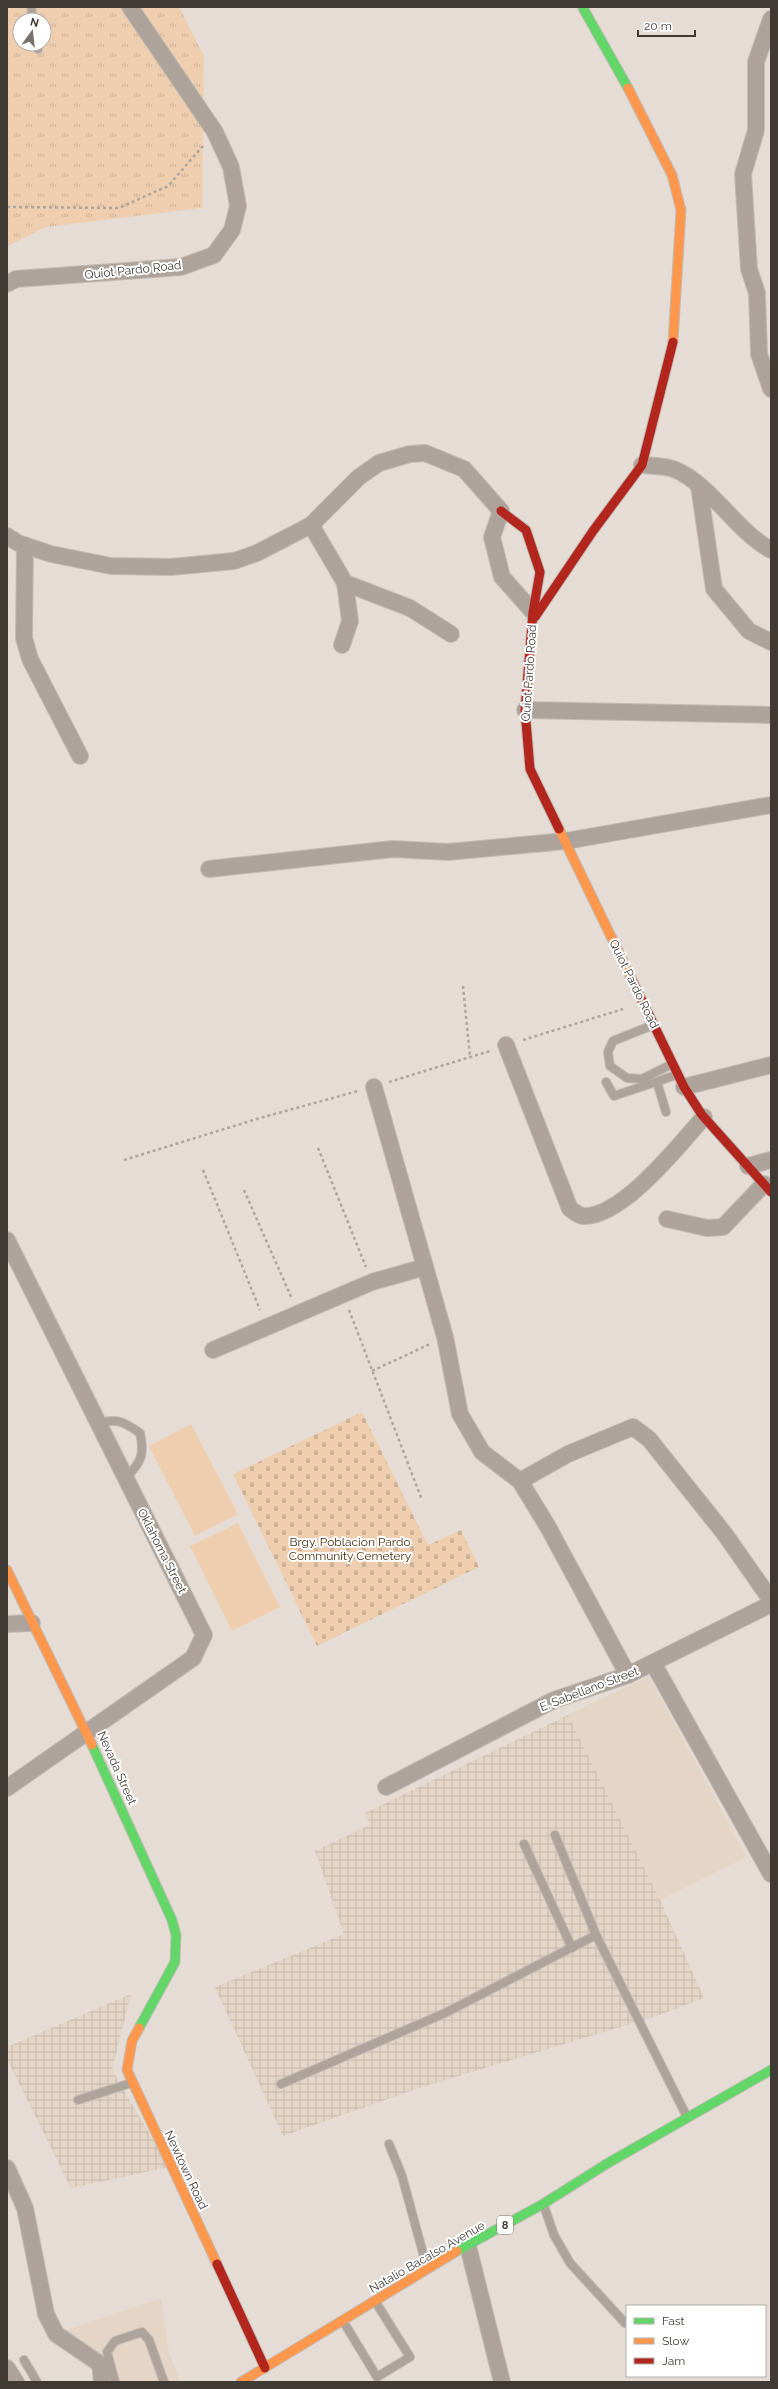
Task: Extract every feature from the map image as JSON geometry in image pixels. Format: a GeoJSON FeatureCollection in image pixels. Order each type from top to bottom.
{"type":"FeatureCollection","features":[{"type":"Feature","properties":{"kind":"street","name":"Quiot Pardo Road"},"geometry":{"type":"LineString","coordinates":[[7,284],[16,279],[181,267],[214,255],[232,230],[238,206],[231,167],[215,132],[130,7]]}},
{"type":"Feature","properties":{"kind":"street"},"geometry":{"type":"LineString","coordinates":[[533,616],[642,464],[675,336],[681,210],[672,175],[637,104],[583,8]]}},
{"type":"Feature","properties":{"kind":"street"},"geometry":{"type":"LineString","coordinates":[[771,19],[756,62],[756,130],[743,174],[749,269],[757,293],[759,354],[771,389]]}},
{"type":"Feature","properties":{"kind":"street"},"geometry":{"type":"LineString","coordinates":[[7,536],[51,554],[111,566],[171,567],[234,561],[257,553],[311,525],[359,476],[379,463],[410,454],[425,453],[464,469],[500,511],[526,530],[540,572],[533,616]]}},
{"type":"Feature","properties":{"kind":"street"},"geometry":{"type":"LineString","coordinates":[[642,464],[675,469],[716,499],[730,518],[761,545],[771,550]]}},
{"type":"Feature","properties":{"kind":"street"},"geometry":{"type":"LineString","coordinates":[[699,486],[714,590],[749,631],[771,642]]}},
{"type":"Feature","properties":{"kind":"street","name":"Quiot Pardo Road"},"geometry":{"type":"LineString","coordinates":[[500,511],[492,537],[502,577],[533,616],[526,710],[530,769],[681,1081],[704,1117],[767,1188]]}},
{"type":"Feature","properties":{"kind":"street"},"geometry":{"type":"LineString","coordinates":[[311,525],[345,583],[350,621],[342,645]]}},
{"type":"Feature","properties":{"kind":"street"},"geometry":{"type":"LineString","coordinates":[[26,545],[24,638],[30,659],[80,756]]}},
{"type":"Feature","properties":{"kind":"street"},"geometry":{"type":"LineString","coordinates":[[345,583],[410,608],[450,634]]}},
{"type":"Feature","properties":{"kind":"street"},"geometry":{"type":"LineString","coordinates":[[526,710],[771,715]]}},
{"type":"Feature","properties":{"kind":"street"},"geometry":{"type":"LineString","coordinates":[[209,869],[393,849],[448,852],[566,841],[771,805]]}},
{"type":"Feature","properties":{"kind":"street"},"geometry":{"type":"LineString","coordinates":[[506,1045],[570,1209],[581,1216],[594,1216],[617,1203],[648,1180],[704,1117]]}},
{"type":"Feature","properties":{"kind":"street"},"geometry":{"type":"LineString","coordinates":[[681,1081],[771,1065]]}},
{"type":"Feature","properties":{"kind":"street"},"geometry":{"type":"LineString","coordinates":[[374,1087],[445,1337],[460,1414],[482,1452],[520,1481],[548,1527],[628,1675]]}},
{"type":"Feature","properties":{"kind":"street"},"geometry":{"type":"LineString","coordinates":[[748,1166],[771,1160]]}},
{"type":"Feature","properties":{"kind":"street"},"geometry":{"type":"LineString","coordinates":[[668,1218],[707,1228],[723,1227],[767,1188]]}},
{"type":"Feature","properties":{"kind":"street","name":"Oklahoma Street"},"geometry":{"type":"LineString","coordinates":[[7,1240],[204,1635],[193,1658],[7,1788]]}},
{"type":"Feature","properties":{"kind":"street"},"geometry":{"type":"LineString","coordinates":[[213,1350],[372,1282],[426,1267]]}},
{"type":"Feature","properties":{"kind":"street"},"geometry":{"type":"LineString","coordinates":[[520,1481],[568,1454],[633,1427],[649,1439],[724,1533],[771,1600]]}},
{"type":"Feature","properties":{"kind":"street","name":"Nevada Street"},"geometry":{"type":"LineString","coordinates":[[7,1570],[87,1732],[172,1920],[176,1935],[175,1962],[164,1981]]}},
{"type":"Feature","properties":{"kind":"street","name":"E. Sabellano Street"},"geometry":{"type":"LineString","coordinates":[[386,1787],[554,1700],[628,1675],[771,1604]]}},
{"type":"Feature","properties":{"kind":"street"},"geometry":{"type":"LineString","coordinates":[[7,1624],[32,1623]]}},
{"type":"Feature","properties":{"kind":"street"},"geometry":{"type":"LineString","coordinates":[[653,1663],[771,1874]]}},
{"type":"Feature","properties":{"kind":"street","name":"Newtown Road"},"geometry":{"type":"LineString","coordinates":[[164,1981],[132,2040],[127,2070],[265,2368]]}},
{"type":"Feature","properties":{"kind":"street","name":"Natalio Bacalso Avenue"},"geometry":{"type":"LineString","coordinates":[[241,2382],[343,2321],[427,2268],[543,2204],[608,2163],[771,2070]]}},
{"type":"Feature","properties":{"kind":"street"},"geometry":{"type":"LineString","coordinates":[[7,2168],[25,2208],[46,2314],[56,2334],[100,2364],[102,2382]]}},
{"type":"Feature","properties":{"kind":"street"},"geometry":{"type":"LineString","coordinates":[[468,2246],[502,2382]]}},
{"type":"Feature","properties":{"kind":"street"},"geometry":{"type":"LineString","coordinates":[[7,2368],[16,2382]]}},
{"type":"Feature","properties":{"kind":"lane"},"geometry":{"type":"LineString","coordinates":[[654,1024],[613,1041],[608,1052],[610,1066],[627,1078],[642,1078],[673,1064]]}},
{"type":"Feature","properties":{"kind":"lane"},"geometry":{"type":"LineString","coordinates":[[606,1082],[614,1096],[657,1082],[681,1081]]}},
{"type":"Feature","properties":{"kind":"lane"},"geometry":{"type":"LineString","coordinates":[[657,1082],[666,1112]]}},
{"type":"Feature","properties":{"kind":"lane"},"geometry":{"type":"LineString","coordinates":[[99,1424],[111,1420],[125,1423],[140,1433],[143,1447],[139,1463],[126,1478]]}},
{"type":"Feature","properties":{"kind":"lane"},"geometry":{"type":"LineString","coordinates":[[555,1835],[596,1935],[688,2118]]}},
{"type":"Feature","properties":{"kind":"lane"},"geometry":{"type":"LineString","coordinates":[[524,1844],[572,1948]]}},
{"type":"Feature","properties":{"kind":"lane"},"geometry":{"type":"LineString","coordinates":[[281,2084],[445,2013],[596,1935]]}},
{"type":"Feature","properties":{"kind":"lane"},"geometry":{"type":"LineString","coordinates":[[78,2100],[132,2082]]}},
{"type":"Feature","properties":{"kind":"lane"},"geometry":{"type":"LineString","coordinates":[[389,2144],[402,2176],[427,2268]]}},
{"type":"Feature","properties":{"kind":"lane"},"geometry":{"type":"LineString","coordinates":[[543,2204],[554,2235],[570,2263],[626,2323]]}},
{"type":"Feature","properties":{"kind":"lane"},"geometry":{"type":"LineString","coordinates":[[343,2321],[377,2377],[410,2357],[375,2301]]}},
{"type":"Feature","properties":{"kind":"lane"},"geometry":{"type":"LineString","coordinates":[[115,2382],[107,2352],[114,2341],[142,2332],[148,2340],[164,2382]]}},
{"type":"Feature","properties":{"kind":"lane"},"geometry":{"type":"LineString","coordinates":[[24,2360],[37,2382]]}},
{"type":"Feature","properties":{"kind":"path"},"geometry":{"type":"LineString","coordinates":[[7,207],[119,208],[168,186],[215,132]]}},
{"type":"Feature","properties":{"kind":"path"},"geometry":{"type":"LineString","coordinates":[[463,986],[470,1057]]}},
{"type":"Feature","properties":{"kind":"path"},"geometry":{"type":"LineString","coordinates":[[124,1160],[260,1118],[374,1087]]}},
{"type":"Feature","properties":{"kind":"path"},"geometry":{"type":"LineString","coordinates":[[318,1148],[372,1282]]}},
{"type":"Feature","properties":{"kind":"path"},"geometry":{"type":"LineString","coordinates":[[203,1170],[267,1328]]}},
{"type":"Feature","properties":{"kind":"path"},"geometry":{"type":"LineString","coordinates":[[244,1190],[298,1314]]}},
{"type":"Feature","properties":{"kind":"path"},"geometry":{"type":"LineString","coordinates":[[343,1295],[422,1500]]}},
{"type":"Feature","properties":{"kind":"path"},"geometry":{"type":"LineString","coordinates":[[372,1371],[445,1337]]}},
{"type":"Feature","properties":{"kind":"shaded area"},"geometry":{"type":"Polygon","coordinates":[[[649,1676],[747,1857],[660,1900],[568,1715],[649,1676]]]}},
{"type":"Feature","properties":{"kind":"shaded area"},"geometry":{"type":"Polygon","coordinates":[[[568,1715],[660,1900],[704,1998],[657,2016],[422,2087],[283,2136],[215,1987],[344,1934],[315,1851],[370,1825],[365,1813],[568,1715]]]}},
{"type":"Feature","properties":{"kind":"shaded area"},"geometry":{"type":"Polygon","coordinates":[[[131,1994],[112,2070],[169,2167],[71,2188],[7,2059],[7,2047],[131,1994]]]}},
{"type":"Feature","properties":{"kind":"shaded area"},"geometry":{"type":"Polygon","coordinates":[[[161,2298],[169,2352],[180,2382],[106,2382],[58,2332],[161,2298]]]}},
{"type":"Feature","properties":{"kind":"green space"},"geometry":{"type":"Polygon","coordinates":[[[7,7],[179,7],[204,56],[202,208],[46,227],[7,246],[7,7]]]}},
{"type":"Feature","properties":{"kind":"green space","name":"Brgy. Poblacion Pardo Community Cemetery"},"geometry":{"type":"Polygon","coordinates":[[[362,1412],[428,1545],[461,1530],[479,1567],[317,1646],[233,1474],[362,1412]]]}},
{"type":"Feature","properties":{"kind":"green space"},"geometry":{"type":"Polygon","coordinates":[[[191,1424],[238,1514],[195,1536],[149,1446],[191,1424]]]}},
{"type":"Feature","properties":{"kind":"green space"},"geometry":{"type":"Polygon","coordinates":[[[238,1523],[280,1607],[232,1631],[190,1546],[238,1523]]]}},
{"type":"Feature","properties":{"kind":"traffic: fast"},"geometry":{"type":"LineString","coordinates":[[583,8],[628,88]]}},
{"type":"Feature","properties":{"kind":"traffic: fast"},"geometry":{"type":"LineString","coordinates":[[92,1745],[172,1920],[176,1935],[175,1962],[139,2028]]}},
{"type":"Feature","properties":{"kind":"traffic: fast"},"geometry":{"type":"LineString","coordinates":[[457,2251],[543,2204],[608,2163],[771,2070]]}},
{"type":"Feature","properties":{"kind":"traffic: slow"},"geometry":{"type":"LineString","coordinates":[[628,88],[672,175],[681,210],[673,342]]}},
{"type":"Feature","properties":{"kind":"traffic: slow"},"geometry":{"type":"LineString","coordinates":[[559,829],[633,982]]}},
{"type":"Feature","properties":{"kind":"traffic: slow"},"geometry":{"type":"LineString","coordinates":[[7,1570],[92,1745]]}},
{"type":"Feature","properties":{"kind":"traffic: slow"},"geometry":{"type":"LineString","coordinates":[[139,2028],[132,2041],[127,2070],[217,2264]]}},
{"type":"Feature","properties":{"kind":"traffic: slow"},"geometry":{"type":"LineString","coordinates":[[241,2382],[457,2251]]}},
{"type":"Feature","properties":{"kind":"traffic: jam"},"geometry":{"type":"LineString","coordinates":[[535,617],[593,531],[642,465],[673,342]]}},
{"type":"Feature","properties":{"kind":"traffic: jam"},"geometry":{"type":"LineString","coordinates":[[501,511],[526,530],[540,572],[533,612],[525,710],[530,769],[559,829]]}},
{"type":"Feature","properties":{"kind":"traffic: jam"},"geometry":{"type":"LineString","coordinates":[[633,982],[684,1087],[702,1115],[771,1192]]}},
{"type":"Feature","properties":{"kind":"traffic: jam"},"geometry":{"type":"LineString","coordinates":[[217,2264],[265,2368]]}}]}
